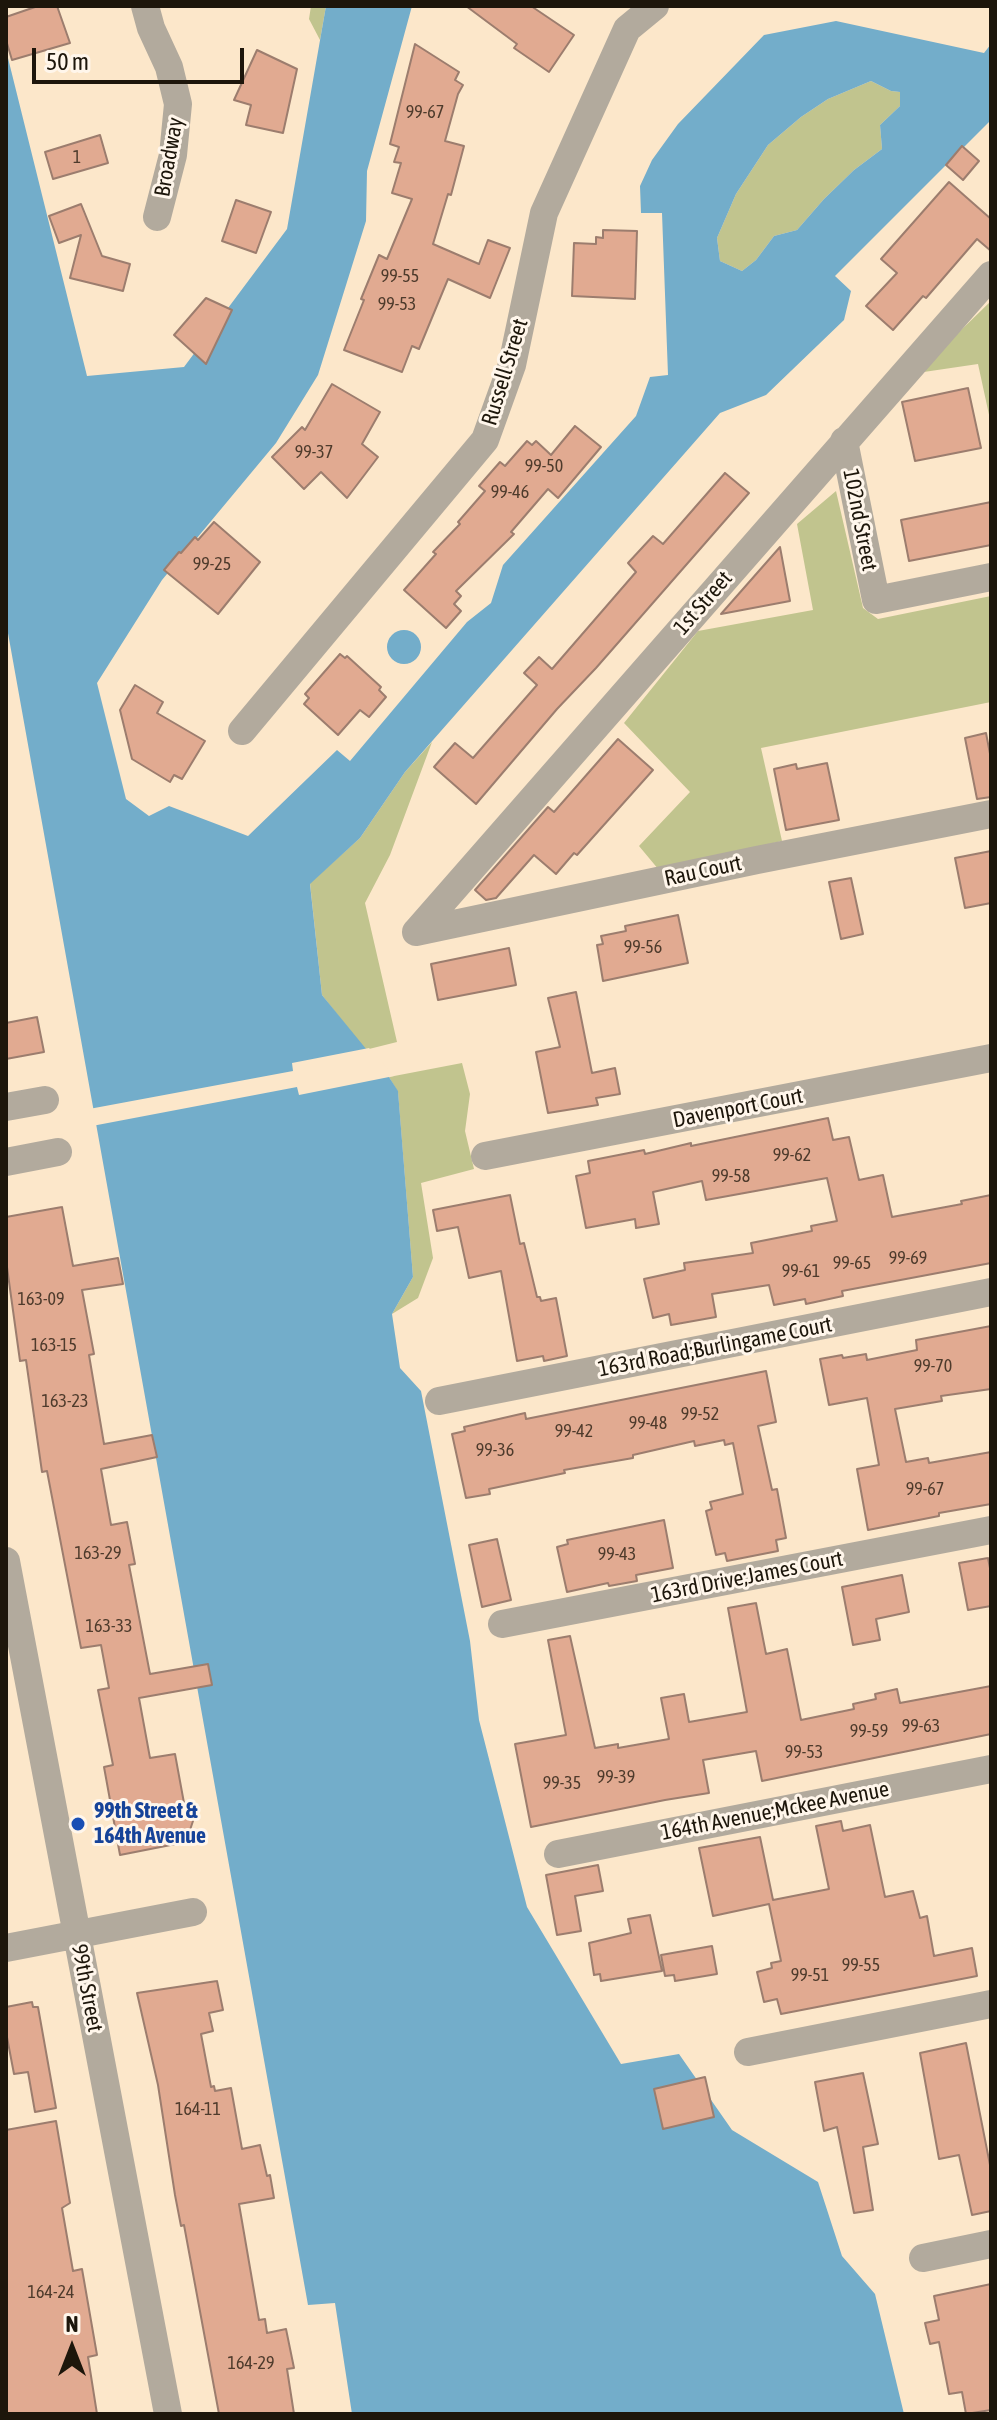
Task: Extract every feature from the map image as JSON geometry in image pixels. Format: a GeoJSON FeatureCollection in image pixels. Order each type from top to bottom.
{"type":"FeatureCollection","features":[{"type":"Feature","properties":{"kind":"street","name":"Broadway"},"geometry":{"type":"LineString","coordinates":[[145,6],[151,28],[169,67],[178,104],[173,155],[157,217]]}},
{"type":"Feature","properties":{"kind":"street","name":"Russell Street"},"geometry":{"type":"LineString","coordinates":[[242,731],[485,440],[512,365],[544,213],[627,29],[655,6]]}},
{"type":"Feature","properties":{"kind":"street","name":"1st Street"},"geometry":{"type":"LineString","coordinates":[[416,932],[991,275]]}},
{"type":"Feature","properties":{"kind":"street","name":"102nd Street"},"geometry":{"type":"LineString","coordinates":[[844,441],[876,600],[991,577]]}},
{"type":"Feature","properties":{"kind":"street","name":"Rau Court"},"geometry":{"type":"LineString","coordinates":[[416,932],[991,814]]}},
{"type":"Feature","properties":{"kind":"street","name":"Davenport Court"},"geometry":{"type":"LineString","coordinates":[[485,1156],[991,1058]]}},
{"type":"Feature","properties":{"kind":"street"},"geometry":{"type":"LineString","coordinates":[[6,1107],[45,1100]]}},
{"type":"Feature","properties":{"kind":"street"},"geometry":{"type":"LineString","coordinates":[[6,1162],[58,1152]]}},
{"type":"Feature","properties":{"kind":"street","name":"163rd Road;Burlingame Court"},"geometry":{"type":"LineString","coordinates":[[439,1401],[991,1292]]}},
{"type":"Feature","properties":{"kind":"street","name":"163rd Drive;James Court"},"geometry":{"type":"LineString","coordinates":[[502,1624],[991,1530]]}},
{"type":"Feature","properties":{"kind":"street","name":"99th Street"},"geometry":{"type":"LineString","coordinates":[[6,1561],[168,2414]]}},
{"type":"Feature","properties":{"kind":"street","name":"164th Avenue;Mckee Avenue"},"geometry":{"type":"LineString","coordinates":[[558,1854],[991,1769]]}},
{"type":"Feature","properties":{"kind":"street"},"geometry":{"type":"LineString","coordinates":[[6,1948],[193,1912]]}},
{"type":"Feature","properties":{"kind":"street"},"geometry":{"type":"LineString","coordinates":[[748,2052],[991,2004]]}},
{"type":"Feature","properties":{"kind":"street"},"geometry":{"type":"LineString","coordinates":[[923,2258],[991,2244]]}},
{"type":"Feature","properties":{"kind":"green space"},"geometry":{"type":"Polygon","coordinates":[[[311,6],[326,6],[320,40],[309,19],[311,6]]]}},
{"type":"Feature","properties":{"kind":"green space"},"geometry":{"type":"Polygon","coordinates":[[[871,81],[900,92],[900,106],[880,125],[882,149],[854,170],[797,230],[774,236],[756,260],[742,271],[720,261],[717,238],[736,194],[768,145],[828,99],[871,81]]]}},
{"type":"Feature","properties":{"kind":"green space"},"geometry":{"type":"Polygon","coordinates":[[[991,301],[991,424],[978,364],[917,373],[991,301]]]}},
{"type":"Feature","properties":{"kind":"green space"},"geometry":{"type":"Polygon","coordinates":[[[836,491],[863,608],[878,619],[991,596],[991,702],[761,748],[782,841],[659,870],[639,846],[690,792],[624,723],[698,631],[813,610],[797,524],[836,491]]]}},
{"type":"Feature","properties":{"kind":"green space"},"geometry":{"type":"Polygon","coordinates":[[[432,742],[390,855],[365,903],[397,1042],[365,1050],[322,995],[310,883],[360,838],[405,772],[432,742]]]}},
{"type":"Feature","properties":{"kind":"green space"},"geometry":{"type":"Polygon","coordinates":[[[462,1063],[470,1094],[465,1131],[474,1169],[421,1183],[433,1258],[418,1298],[392,1314],[413,1277],[398,1092],[389,1077],[462,1063]]]}},
{"type":"Feature","properties":{"kind":"water"},"geometry":{"type":"Polygon","coordinates":[[[326,6],[412,6],[367,171],[366,221],[318,375],[276,443],[162,580],[97,683],[126,799],[149,816],[169,806],[248,836],[337,750],[350,761],[467,622],[491,603],[503,565],[636,416],[650,377],[668,375],[662,213],[641,213],[640,186],[652,160],[678,124],[764,35],[836,21],[984,53],[991,44],[991,120],[835,276],[851,291],[844,320],[766,395],[720,413],[405,772],[360,838],[310,884],[322,995],[398,1091],[413,1277],[392,1314],[400,1368],[421,1391],[470,1641],[479,1720],[527,1907],[621,2064],[679,2054],[732,2130],[818,2182],[842,2256],[875,2294],[904,2414],[352,2414],[335,2303],[308,2305],[6,622],[6,50],[87,376],[184,367],[287,229],[326,6]],[[871,81],[828,99],[768,145],[736,194],[717,238],[720,261],[742,271],[756,260],[774,236],[797,230],[854,170],[882,149],[880,125],[900,106],[900,92],[871,81]]]}},
{"type":"Feature","properties":{"kind":"water"},"geometry":{"type":"Polygon","coordinates":[[[404,630],[416,635],[421,647],[416,659],[404,664],[392,659],[387,647],[392,635],[404,630]]]}},
{"type":"Feature","properties":{"kind":"pier"},"geometry":{"type":"Polygon","coordinates":[[[369,1048],[394,1076],[299,1095],[297,1087],[92,1126],[89,1109],[293,1071],[292,1063],[369,1048]]]}},
{"type":"Feature","properties":{"kind":"building"},"geometry":{"type":"Polygon","coordinates":[[[38,6],[57,6],[70,43],[12,60],[6,40],[6,17],[38,6]]]}},
{"type":"Feature","properties":{"kind":"building"},"geometry":{"type":"Polygon","coordinates":[[[466,6],[531,6],[574,35],[549,72],[514,48],[517,44],[466,6]]]}},
{"type":"Feature","properties":{"kind":"building"},"geometry":{"type":"Polygon","coordinates":[[[415,44],[459,72],[455,80],[463,85],[445,141],[464,146],[433,244],[479,264],[488,240],[510,248],[490,298],[448,279],[419,349],[412,346],[402,372],[344,350],[379,255],[387,259],[412,199],[392,193],[401,163],[394,162],[399,147],[390,144],[415,44]]]}},
{"type":"Feature","properties":{"kind":"building"},"geometry":{"type":"Polygon","coordinates":[[[257,50],[297,69],[283,133],[246,125],[251,105],[234,100],[257,50]]]}},
{"type":"Feature","properties":{"kind":"building"},"geometry":{"type":"Polygon","coordinates":[[[100,135],[108,163],[53,179],[45,152],[100,135]]]}},
{"type":"Feature","properties":{"kind":"building"},"geometry":{"type":"Polygon","coordinates":[[[962,146],[979,161],[963,180],[946,165],[962,146]]]}},
{"type":"Feature","properties":{"kind":"building"},"geometry":{"type":"Polygon","coordinates":[[[949,182],[991,219],[991,251],[977,239],[926,298],[923,296],[893,330],[866,306],[897,273],[881,259],[949,182]]]}},
{"type":"Feature","properties":{"kind":"building"},"geometry":{"type":"Polygon","coordinates":[[[236,200],[271,212],[256,253],[222,241],[236,200]]]}},
{"type":"Feature","properties":{"kind":"building"},"geometry":{"type":"Polygon","coordinates":[[[81,204],[102,256],[130,264],[123,291],[70,278],[81,235],[59,243],[49,216],[81,204]]]}},
{"type":"Feature","properties":{"kind":"building"},"geometry":{"type":"Polygon","coordinates":[[[603,230],[637,231],[635,299],[572,296],[574,243],[596,244],[596,237],[603,238],[603,230]]]}},
{"type":"Feature","properties":{"kind":"building"},"geometry":{"type":"Polygon","coordinates":[[[206,298],[232,310],[206,364],[174,335],[206,298]]]}},
{"type":"Feature","properties":{"kind":"building"},"geometry":{"type":"Polygon","coordinates":[[[332,384],[380,412],[362,444],[378,457],[347,498],[321,472],[304,489],[272,457],[302,427],[305,430],[332,384]]]}},
{"type":"Feature","properties":{"kind":"building"},"geometry":{"type":"Polygon","coordinates":[[[968,388],[981,448],[915,461],[902,402],[968,388]]]}},
{"type":"Feature","properties":{"kind":"building"},"geometry":{"type":"Polygon","coordinates":[[[575,426],[601,447],[558,498],[548,489],[511,532],[514,534],[456,591],[461,596],[454,604],[461,611],[446,628],[404,590],[485,491],[479,486],[500,462],[505,466],[527,441],[532,445],[536,441],[551,455],[575,426]]]}},
{"type":"Feature","properties":{"kind":"building"},"geometry":{"type":"Polygon","coordinates":[[[725,473],[749,493],[476,804],[434,767],[455,743],[473,758],[537,685],[524,673],[539,657],[552,669],[636,572],[628,563],[653,536],[663,544],[725,473]]]}},
{"type":"Feature","properties":{"kind":"building"},"geometry":{"type":"Polygon","coordinates":[[[991,502],[991,545],[909,561],[901,520],[991,502]]]}},
{"type":"Feature","properties":{"kind":"building"},"geometry":{"type":"Polygon","coordinates":[[[214,522],[260,562],[218,614],[164,570],[179,552],[195,537],[198,540],[214,522]]]}},
{"type":"Feature","properties":{"kind":"building"},"geometry":{"type":"Polygon","coordinates":[[[780,547],[790,601],[721,614],[780,547]]]}},
{"type":"Feature","properties":{"kind":"building"},"geometry":{"type":"Polygon","coordinates":[[[340,654],[345,658],[347,656],[381,687],[379,690],[386,697],[369,717],[360,710],[338,735],[304,704],[309,698],[305,694],[340,654]]]}},
{"type":"Feature","properties":{"kind":"building"},"geometry":{"type":"Polygon","coordinates":[[[135,685],[163,702],[157,713],[205,741],[182,779],[174,775],[170,782],[132,759],[120,710],[135,685]]]}},
{"type":"Feature","properties":{"kind":"building"},"geometry":{"type":"Polygon","coordinates":[[[986,733],[991,759],[991,797],[977,799],[965,738],[986,733]]]}},
{"type":"Feature","properties":{"kind":"building"},"geometry":{"type":"Polygon","coordinates":[[[618,739],[653,770],[556,874],[534,855],[496,898],[486,900],[475,890],[548,807],[554,812],[618,739]]]}},
{"type":"Feature","properties":{"kind":"building"},"geometry":{"type":"Polygon","coordinates":[[[827,763],[839,820],[786,830],[774,769],[796,764],[797,769],[827,763]]]}},
{"type":"Feature","properties":{"kind":"building"},"geometry":{"type":"Polygon","coordinates":[[[991,851],[991,903],[965,908],[955,858],[991,851]]]}},
{"type":"Feature","properties":{"kind":"building"},"geometry":{"type":"Polygon","coordinates":[[[851,878],[863,934],[841,939],[829,882],[851,878]]]}},
{"type":"Feature","properties":{"kind":"building"},"geometry":{"type":"Polygon","coordinates":[[[678,915],[688,963],[603,981],[597,945],[603,944],[601,936],[626,931],[625,926],[678,915]]]}},
{"type":"Feature","properties":{"kind":"building"},"geometry":{"type":"Polygon","coordinates":[[[509,948],[516,985],[438,1000],[431,964],[509,948]]]}},
{"type":"Feature","properties":{"kind":"building"},"geometry":{"type":"Polygon","coordinates":[[[576,992],[592,1073],[615,1068],[620,1094],[596,1098],[598,1105],[548,1113],[536,1052],[560,1047],[548,998],[576,992]]]}},
{"type":"Feature","properties":{"kind":"building"},"geometry":{"type":"Polygon","coordinates":[[[37,1017],[44,1052],[6,1059],[6,1023],[37,1017]]]}},
{"type":"Feature","properties":{"kind":"building"},"geometry":{"type":"Polygon","coordinates":[[[828,1118],[833,1140],[849,1137],[859,1180],[883,1175],[892,1217],[962,1204],[961,1201],[991,1195],[991,1263],[842,1291],[843,1296],[806,1304],[805,1299],[774,1305],[769,1285],[712,1294],[716,1317],[671,1325],[669,1314],[653,1318],[644,1279],[685,1270],[684,1263],[753,1253],[751,1243],[812,1231],[811,1226],[837,1221],[827,1178],[706,1200],[702,1181],[653,1192],[659,1224],[636,1228],[635,1219],[586,1228],[576,1176],[590,1173],[588,1161],[644,1150],[645,1154],[691,1143],[691,1146],[828,1118]]]}},
{"type":"Feature","properties":{"kind":"building"},"geometry":{"type":"Polygon","coordinates":[[[510,1195],[520,1244],[524,1243],[537,1297],[541,1301],[556,1298],[567,1356],[544,1361],[543,1356],[517,1361],[501,1271],[469,1278],[458,1227],[437,1231],[433,1210],[510,1195]]]}},
{"type":"Feature","properties":{"kind":"building"},"geometry":{"type":"Polygon","coordinates":[[[62,1207],[73,1266],[118,1258],[123,1284],[82,1290],[94,1354],[89,1355],[104,1444],[152,1435],[157,1457],[101,1469],[111,1525],[127,1522],[135,1564],[129,1565],[150,1674],[208,1664],[212,1685],[139,1698],[150,1758],[175,1754],[184,1803],[189,1802],[193,1821],[186,1842],[120,1855],[104,1767],[113,1765],[98,1690],[109,1688],[101,1645],[81,1648],[47,1471],[42,1472],[26,1360],[20,1361],[6,1260],[6,1217],[62,1207]]]}},
{"type":"Feature","properties":{"kind":"building"},"geometry":{"type":"Polygon","coordinates":[[[991,1326],[991,1389],[941,1396],[942,1401],[895,1409],[906,1462],[928,1458],[929,1463],[991,1452],[991,1504],[868,1530],[857,1469],[879,1465],[867,1398],[829,1405],[820,1359],[866,1354],[867,1360],[917,1350],[916,1340],[991,1326]]]}},
{"type":"Feature","properties":{"kind":"building"},"geometry":{"type":"Polygon","coordinates":[[[766,1371],[776,1422],[758,1426],[772,1490],[777,1489],[786,1538],[776,1540],[778,1551],[727,1561],[725,1553],[716,1555],[706,1511],[712,1509],[710,1502],[743,1494],[733,1443],[725,1445],[724,1440],[695,1446],[694,1441],[633,1455],[633,1458],[564,1470],[565,1473],[489,1489],[490,1494],[466,1498],[452,1434],[465,1431],[464,1427],[525,1413],[526,1419],[766,1371]]]}},
{"type":"Feature","properties":{"kind":"building"},"geometry":{"type":"Polygon","coordinates":[[[664,1520],[673,1568],[636,1575],[637,1581],[609,1586],[608,1583],[567,1592],[557,1547],[568,1544],[567,1540],[664,1520]]]}},
{"type":"Feature","properties":{"kind":"building"},"geometry":{"type":"Polygon","coordinates":[[[497,1539],[511,1600],[482,1607],[469,1545],[497,1539]]]}},
{"type":"Feature","properties":{"kind":"building"},"geometry":{"type":"Polygon","coordinates":[[[988,1558],[991,1606],[968,1610],[959,1563],[988,1558]]]}},
{"type":"Feature","properties":{"kind":"building"},"geometry":{"type":"Polygon","coordinates":[[[902,1575],[909,1612],[876,1619],[880,1640],[853,1645],[842,1587],[902,1575]]]}},
{"type":"Feature","properties":{"kind":"building"},"geometry":{"type":"Polygon","coordinates":[[[756,1603],[766,1654],[787,1649],[801,1720],[854,1709],[853,1704],[876,1699],[875,1694],[897,1689],[900,1703],[991,1686],[991,1734],[762,1781],[756,1751],[703,1760],[709,1793],[531,1827],[515,1744],[566,1735],[548,1640],[570,1636],[595,1748],[618,1744],[618,1748],[669,1739],[661,1698],[684,1694],[689,1722],[747,1712],[728,1608],[756,1603]]]}},
{"type":"Feature","properties":{"kind":"building"},"geometry":{"type":"Polygon","coordinates":[[[841,1821],[843,1831],[870,1825],[885,1897],[913,1891],[920,1918],[927,1916],[934,1956],[972,1948],[977,1976],[781,2014],[777,1999],[764,2002],[757,1972],[772,1968],[771,1963],[781,1961],[769,1904],[713,1916],[699,1848],[760,1837],[773,1900],[829,1889],[816,1826],[841,1821]]]}},
{"type":"Feature","properties":{"kind":"building"},"geometry":{"type":"Polygon","coordinates":[[[598,1865],[603,1891],[575,1896],[581,1931],[557,1935],[546,1875],[598,1865]]]}},
{"type":"Feature","properties":{"kind":"building"},"geometry":{"type":"Polygon","coordinates":[[[650,1915],[662,1971],[601,1981],[600,1974],[594,1975],[589,1943],[631,1933],[628,1919],[650,1915]]]}},
{"type":"Feature","properties":{"kind":"building"},"geometry":{"type":"Polygon","coordinates":[[[712,1946],[717,1974],[675,1981],[674,1975],[665,1976],[661,1955],[712,1946]]]}},
{"type":"Feature","properties":{"kind":"building"},"geometry":{"type":"Polygon","coordinates":[[[217,1981],[223,2010],[209,2013],[213,2031],[201,2034],[211,2087],[214,2086],[215,2091],[231,2088],[242,2149],[260,2145],[267,2176],[270,2175],[274,2198],[239,2204],[259,2320],[265,2319],[267,2333],[286,2329],[294,2368],[287,2369],[294,2414],[219,2414],[184,2225],[181,2226],[175,2195],[158,2085],[137,1993],[217,1981]]]}},
{"type":"Feature","properties":{"kind":"building"},"geometry":{"type":"Polygon","coordinates":[[[32,2002],[33,2007],[38,2007],[56,2108],[35,2112],[28,2072],[14,2074],[6,2032],[6,2007],[32,2002]]]}},
{"type":"Feature","properties":{"kind":"building"},"geometry":{"type":"Polygon","coordinates":[[[966,2043],[991,2170],[991,2211],[972,2215],[959,2155],[939,2159],[920,2053],[966,2043]]]}},
{"type":"Feature","properties":{"kind":"building"},"geometry":{"type":"Polygon","coordinates":[[[863,2073],[878,2144],[863,2147],[873,2210],[854,2213],[837,2127],[824,2131],[815,2082],[863,2073]]]}},
{"type":"Feature","properties":{"kind":"building"},"geometry":{"type":"Polygon","coordinates":[[[705,2077],[714,2117],[663,2129],[654,2089],[705,2077]]]}},
{"type":"Feature","properties":{"kind":"building"},"geometry":{"type":"Polygon","coordinates":[[[56,2121],[70,2203],[62,2208],[73,2271],[82,2269],[97,2355],[88,2357],[97,2414],[6,2414],[6,2130],[56,2121]]]}},
{"type":"Feature","properties":{"kind":"building"},"geometry":{"type":"Polygon","coordinates":[[[991,2284],[991,2410],[966,2414],[962,2392],[949,2394],[939,2342],[930,2344],[925,2323],[939,2320],[934,2296],[991,2284]]]}},
{"type":"Feature","properties":{"kind":"place","name":"99th Street & 164th Avenue"},"geometry":{"type":"Point","coordinates":[78,1824]}}]}
